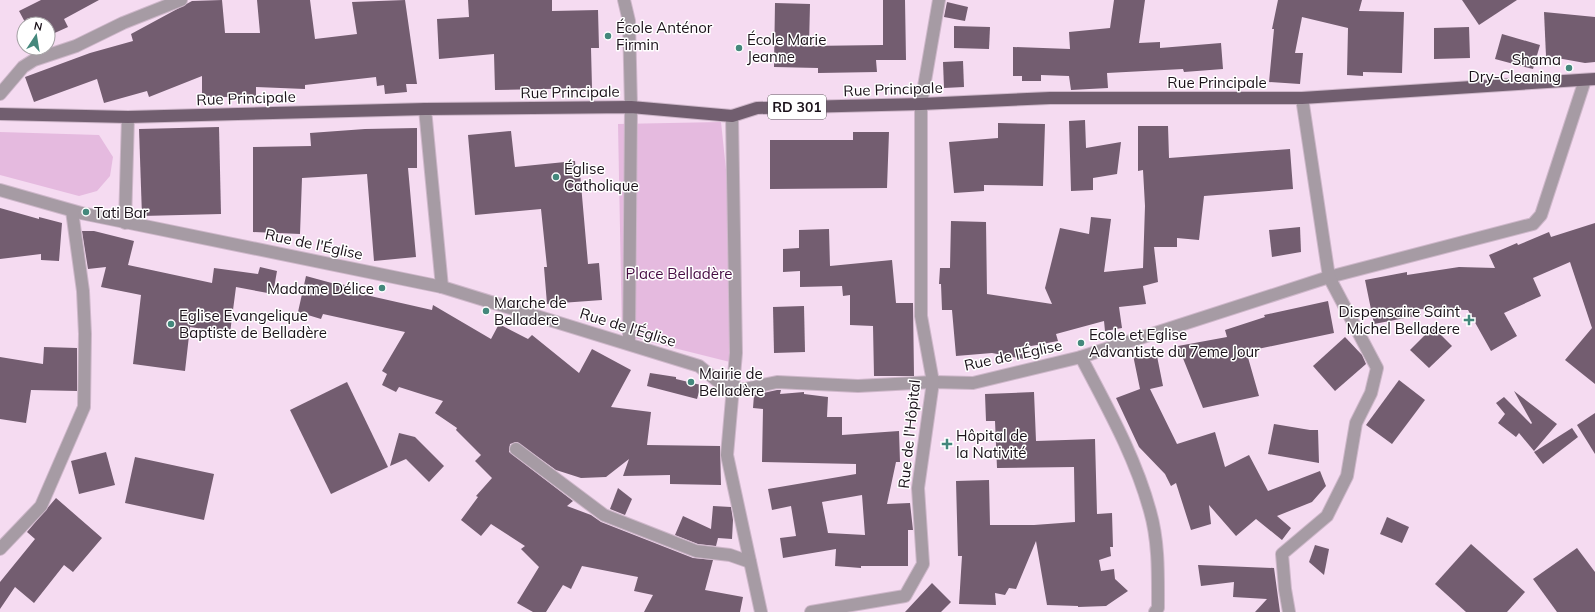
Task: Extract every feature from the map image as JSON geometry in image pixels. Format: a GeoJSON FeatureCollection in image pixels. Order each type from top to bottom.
{"type":"FeatureCollection","features":[{"type":"Feature","properties":{"kind":"main road","name":"Rue Principale"},"geometry":{"type":"LineString","coordinates":[[0,114],[128,117],[425,109],[631,107],[732,116],[757,108],[921,104],[1050,98],[1302,98],[1590,80]]}},
{"type":"Feature","properties":{"kind":"street"},"geometry":{"type":"LineString","coordinates":[[0,94],[23,67],[34,60],[76,46],[123,23],[181,0]]}},
{"type":"Feature","properties":{"kind":"street"},"geometry":{"type":"LineString","coordinates":[[624,0],[630,21],[631,107],[629,343]]}},
{"type":"Feature","properties":{"kind":"street","name":"Rue de l'Hôpital"},"geometry":{"type":"LineString","coordinates":[[811,612],[905,596],[923,564],[918,488],[933,382],[921,316],[921,104],[938,0]]}},
{"type":"Feature","properties":{"kind":"street","name":"Rue de l'Église"},"geometry":{"type":"LineString","coordinates":[[0,190],[72,211],[125,223],[442,287],[629,343],[700,366],[731,392],[777,382],[858,386],[933,382],[973,383],[1081,357],[1330,276],[1533,224],[1542,215],[1590,80]]}},
{"type":"Feature","properties":{"kind":"street"},"geometry":{"type":"LineString","coordinates":[[1290,612],[1285,589],[1282,554],[1327,516],[1347,476],[1356,423],[1371,394],[1377,368],[1330,276],[1302,98]]}},
{"type":"Feature","properties":{"kind":"street"},"geometry":{"type":"LineString","coordinates":[[425,109],[442,287]]}},
{"type":"Feature","properties":{"kind":"street"},"geometry":{"type":"LineString","coordinates":[[732,116],[736,353],[731,392],[727,455],[761,612]]}},
{"type":"Feature","properties":{"kind":"street"},"geometry":{"type":"LineString","coordinates":[[125,223],[128,117]]}},
{"type":"Feature","properties":{"kind":"street"},"geometry":{"type":"LineString","coordinates":[[0,549],[41,506],[84,407],[85,334],[83,291],[72,211]]}},
{"type":"Feature","properties":{"kind":"street"},"geometry":{"type":"LineString","coordinates":[[1081,357],[1131,455],[1150,512],[1158,567],[1158,608],[1155,612]]}},
{"type":"Feature","properties":{"kind":"street"},"geometry":{"type":"LineString","coordinates":[[516,449],[604,515],[696,551],[730,556],[750,562]]}},
{"type":"Feature","properties":{"kind":"green space","name":"Place Belladère"},"geometry":{"type":"Polygon","coordinates":[[[721,122],[737,274],[730,362],[622,335],[618,124],[721,122]]]}},
{"type":"Feature","properties":{"kind":"green space"},"geometry":{"type":"Polygon","coordinates":[[[0,132],[99,135],[113,157],[110,176],[97,191],[79,196],[0,175],[0,132]]]}},
{"type":"Feature","properties":{"kind":"building"},"geometry":{"type":"Polygon","coordinates":[[[41,0],[99,0],[64,19],[68,27],[56,32],[56,16],[22,16],[19,11],[41,0]]]}},
{"type":"Feature","properties":{"kind":"building"},"geometry":{"type":"Polygon","coordinates":[[[222,0],[225,33],[260,33],[257,0],[310,0],[315,39],[357,34],[352,2],[405,0],[417,84],[406,84],[407,92],[385,94],[384,85],[377,86],[376,77],[305,85],[305,89],[256,87],[256,97],[202,97],[202,76],[149,97],[147,91],[104,103],[97,79],[34,102],[25,77],[90,53],[133,41],[131,34],[192,1],[222,0]]]}},
{"type":"Feature","properties":{"kind":"building"},"geometry":{"type":"Polygon","coordinates":[[[468,0],[552,0],[552,11],[598,10],[599,48],[591,48],[592,88],[495,90],[494,54],[439,59],[437,19],[469,17],[468,0]]]}},
{"type":"Feature","properties":{"kind":"building"},"geometry":{"type":"Polygon","coordinates":[[[883,0],[905,0],[906,60],[876,60],[877,72],[818,73],[818,68],[774,67],[775,3],[810,4],[809,46],[883,45],[883,0]]]}},
{"type":"Feature","properties":{"kind":"building"},"geometry":{"type":"Polygon","coordinates":[[[1114,0],[1145,0],[1139,43],[1160,42],[1160,48],[1221,43],[1223,69],[1184,72],[1183,69],[1107,73],[1108,88],[1071,90],[1069,76],[1041,75],[1041,81],[1022,81],[1022,76],[1013,76],[1013,47],[1070,49],[1069,32],[1110,28],[1114,0]]]}},
{"type":"Feature","properties":{"kind":"building"},"geometry":{"type":"Polygon","coordinates":[[[1278,0],[1362,0],[1359,11],[1404,12],[1402,73],[1363,72],[1363,76],[1347,75],[1348,28],[1302,17],[1295,53],[1303,53],[1300,84],[1269,82],[1274,29],[1272,29],[1278,0]]]}},
{"type":"Feature","properties":{"kind":"building"},"geometry":{"type":"Polygon","coordinates":[[[1462,0],[1517,0],[1479,25],[1462,0]]]}},
{"type":"Feature","properties":{"kind":"building"},"geometry":{"type":"Polygon","coordinates":[[[947,2],[968,7],[965,21],[944,17],[947,2]]]}},
{"type":"Feature","properties":{"kind":"building"},"geometry":{"type":"Polygon","coordinates":[[[1544,12],[1595,17],[1595,62],[1585,63],[1546,56],[1544,12]]]}},
{"type":"Feature","properties":{"kind":"building"},"geometry":{"type":"Polygon","coordinates":[[[954,26],[990,27],[989,49],[954,48],[954,26]]]}},
{"type":"Feature","properties":{"kind":"building"},"geometry":{"type":"Polygon","coordinates":[[[1469,27],[1470,58],[1434,59],[1434,28],[1469,27]]]}},
{"type":"Feature","properties":{"kind":"building"},"geometry":{"type":"Polygon","coordinates":[[[1502,34],[1540,45],[1533,69],[1495,59],[1502,34]]]}},
{"type":"Feature","properties":{"kind":"building"},"geometry":{"type":"Polygon","coordinates":[[[963,61],[964,87],[944,88],[943,62],[963,61]]]}},
{"type":"Feature","properties":{"kind":"building"},"geometry":{"type":"Polygon","coordinates":[[[1085,120],[1086,148],[1121,142],[1117,174],[1093,178],[1093,190],[1071,191],[1069,121],[1085,120]]]}},
{"type":"Feature","properties":{"kind":"building"},"geometry":{"type":"Polygon","coordinates":[[[998,123],[1045,124],[1043,186],[984,185],[984,191],[954,193],[949,142],[998,138],[998,123]]]}},
{"type":"Feature","properties":{"kind":"building"},"geometry":{"type":"Polygon","coordinates":[[[1138,126],[1168,126],[1169,158],[1290,149],[1293,189],[1204,196],[1199,240],[1177,238],[1177,247],[1154,247],[1158,282],[1143,286],[1146,304],[1119,307],[1122,328],[1105,331],[1104,321],[1056,334],[1058,341],[1026,347],[1024,359],[992,353],[956,356],[952,310],[942,310],[941,284],[939,284],[940,268],[950,268],[951,221],[986,222],[987,294],[1052,304],[1045,288],[1060,228],[1089,234],[1091,217],[1111,219],[1104,272],[1143,268],[1145,206],[1143,170],[1138,171],[1138,126]]]}},
{"type":"Feature","properties":{"kind":"building"},"geometry":{"type":"Polygon","coordinates":[[[219,127],[221,214],[142,216],[139,129],[219,127]]]}},
{"type":"Feature","properties":{"kind":"building"},"geometry":{"type":"Polygon","coordinates":[[[417,128],[417,168],[408,168],[416,257],[374,261],[367,174],[302,178],[300,234],[253,232],[253,147],[311,146],[310,133],[365,129],[417,128]]]}},
{"type":"Feature","properties":{"kind":"building"},"geometry":{"type":"Polygon","coordinates":[[[511,131],[515,167],[575,161],[576,174],[580,173],[588,264],[599,263],[602,300],[547,304],[544,267],[547,267],[541,209],[475,215],[468,135],[511,131]]]}},
{"type":"Feature","properties":{"kind":"building"},"geometry":{"type":"Polygon","coordinates":[[[853,132],[889,132],[887,188],[770,189],[770,140],[853,140],[853,132]]]}},
{"type":"Feature","properties":{"kind":"building"},"geometry":{"type":"Polygon","coordinates":[[[0,208],[39,219],[39,217],[62,223],[59,261],[41,260],[41,254],[0,259],[0,208]]]}},
{"type":"Feature","properties":{"kind":"building"},"geometry":{"type":"Polygon","coordinates":[[[1595,223],[1595,384],[1565,360],[1592,328],[1570,262],[1533,278],[1541,296],[1504,313],[1517,336],[1491,351],[1468,310],[1415,309],[1421,315],[1374,324],[1365,280],[1407,272],[1407,275],[1459,267],[1495,268],[1489,255],[1549,232],[1551,237],[1595,223]]]}},
{"type":"Feature","properties":{"kind":"building"},"geometry":{"type":"Polygon","coordinates":[[[1300,227],[1301,252],[1272,257],[1269,230],[1300,227]]]}},
{"type":"Feature","properties":{"kind":"building"},"geometry":{"type":"Polygon","coordinates":[[[829,229],[830,266],[892,260],[896,303],[913,303],[914,376],[874,376],[873,326],[850,325],[850,295],[843,296],[842,286],[800,287],[800,271],[783,272],[783,249],[799,248],[799,230],[829,229]]]}},
{"type":"Feature","properties":{"kind":"building"},"geometry":{"type":"Polygon","coordinates":[[[82,231],[94,231],[134,241],[128,265],[212,283],[214,268],[258,274],[260,267],[277,271],[273,294],[236,287],[230,333],[190,327],[185,371],[133,364],[141,295],[101,287],[106,267],[88,269],[82,231]]]}},
{"type":"Feature","properties":{"kind":"building"},"geometry":{"type":"Polygon","coordinates":[[[306,276],[339,285],[357,287],[357,293],[432,310],[433,305],[491,339],[499,324],[528,339],[532,335],[579,373],[592,349],[631,370],[611,407],[651,412],[647,445],[720,446],[721,485],[670,484],[670,475],[623,476],[629,459],[606,477],[581,478],[556,470],[517,442],[510,444],[509,452],[573,501],[567,506],[591,515],[601,522],[693,558],[713,560],[705,590],[743,597],[740,612],[644,612],[653,595],[634,591],[638,577],[582,566],[571,589],[563,585],[546,612],[533,612],[517,603],[539,567],[521,549],[525,546],[491,524],[481,536],[461,520],[478,497],[476,496],[492,478],[475,461],[481,455],[456,430],[457,428],[435,413],[443,401],[399,387],[396,392],[382,385],[387,374],[382,371],[405,332],[323,314],[321,319],[298,312],[306,276]]]}},
{"type":"Feature","properties":{"kind":"building"},"geometry":{"type":"Polygon","coordinates":[[[1328,301],[1334,333],[1248,351],[1249,354],[1247,354],[1259,396],[1203,408],[1178,346],[1227,337],[1225,330],[1265,317],[1264,315],[1328,301]]]}},
{"type":"Feature","properties":{"kind":"building"},"geometry":{"type":"Polygon","coordinates":[[[804,306],[805,352],[774,353],[773,307],[804,306]]]}},
{"type":"Feature","properties":{"kind":"building"},"geometry":{"type":"Polygon","coordinates":[[[1433,327],[1452,346],[1429,368],[1410,350],[1433,327]]]}},
{"type":"Feature","properties":{"kind":"building"},"geometry":{"type":"Polygon","coordinates":[[[1345,337],[1362,355],[1366,364],[1335,391],[1313,366],[1345,337]]]}},
{"type":"Feature","properties":{"kind":"building"},"geometry":{"type":"Polygon","coordinates":[[[44,347],[77,348],[77,391],[31,390],[26,423],[0,419],[0,357],[43,364],[44,347]]]}},
{"type":"Feature","properties":{"kind":"building"},"geometry":{"type":"Polygon","coordinates":[[[1156,351],[1163,386],[1150,389],[1177,444],[1215,432],[1225,467],[1249,455],[1268,491],[1320,471],[1326,486],[1312,502],[1277,516],[1291,528],[1282,540],[1256,519],[1236,536],[1209,505],[1211,524],[1191,530],[1176,483],[1171,486],[1165,474],[1139,447],[1116,398],[1140,389],[1133,355],[1156,351]]]}},
{"type":"Feature","properties":{"kind":"building"},"geometry":{"type":"Polygon","coordinates":[[[650,373],[676,377],[676,379],[701,385],[697,399],[647,386],[650,373]]]}},
{"type":"Feature","properties":{"kind":"building"},"geometry":{"type":"Polygon","coordinates":[[[1399,380],[1425,400],[1392,444],[1366,425],[1399,380]]]}},
{"type":"Feature","properties":{"kind":"building"},"geometry":{"type":"Polygon","coordinates":[[[347,382],[388,467],[331,494],[290,410],[347,382]]]}},
{"type":"Feature","properties":{"kind":"building"},"geometry":{"type":"Polygon","coordinates":[[[781,390],[780,394],[804,392],[804,394],[828,397],[827,417],[842,417],[842,435],[899,431],[900,462],[896,462],[887,504],[910,503],[913,530],[908,530],[908,566],[861,566],[861,568],[835,566],[836,549],[783,558],[780,538],[796,536],[791,506],[772,510],[768,489],[856,474],[856,464],[762,462],[763,409],[753,408],[754,395],[781,390]],[[862,495],[822,502],[828,533],[865,535],[862,495]]]}},
{"type":"Feature","properties":{"kind":"building"},"geometry":{"type":"Polygon","coordinates":[[[1514,391],[1557,424],[1534,451],[1519,433],[1516,437],[1498,423],[1505,414],[1496,403],[1504,397],[1531,424],[1532,423],[1514,391]]]}},
{"type":"Feature","properties":{"kind":"building"},"geometry":{"type":"Polygon","coordinates":[[[1034,392],[1036,441],[1095,439],[1097,514],[1112,513],[1113,547],[1110,547],[1111,556],[1099,560],[1101,571],[1114,569],[1115,579],[1128,591],[1106,606],[1078,607],[1047,605],[1036,541],[1016,589],[1009,588],[1005,595],[995,593],[996,605],[959,604],[962,556],[958,556],[956,481],[989,480],[990,525],[1034,525],[1075,522],[1074,467],[997,468],[995,421],[986,421],[985,394],[1034,392]]]}},
{"type":"Feature","properties":{"kind":"building"},"geometry":{"type":"Polygon","coordinates":[[[1595,413],[1595,454],[1577,425],[1595,413]]]}},
{"type":"Feature","properties":{"kind":"building"},"geometry":{"type":"Polygon","coordinates":[[[1274,424],[1318,430],[1319,463],[1268,454],[1274,424]]]}},
{"type":"Feature","properties":{"kind":"building"},"geometry":{"type":"Polygon","coordinates":[[[1572,428],[1578,437],[1543,464],[1534,452],[1572,428]]]}},
{"type":"Feature","properties":{"kind":"building"},"geometry":{"type":"Polygon","coordinates":[[[399,433],[415,437],[444,466],[429,482],[406,459],[390,466],[399,433]]]}},
{"type":"Feature","properties":{"kind":"building"},"geometry":{"type":"Polygon","coordinates":[[[106,452],[115,485],[79,494],[71,461],[106,452]]]}},
{"type":"Feature","properties":{"kind":"building"},"geometry":{"type":"Polygon","coordinates":[[[135,457],[214,474],[204,520],[125,503],[135,457]]]}},
{"type":"Feature","properties":{"kind":"building"},"geometry":{"type":"Polygon","coordinates":[[[618,488],[632,499],[625,515],[610,509],[618,488]]]}},
{"type":"Feature","properties":{"kind":"building"},"geometry":{"type":"Polygon","coordinates":[[[56,498],[102,538],[73,572],[64,565],[34,603],[15,587],[0,609],[0,582],[35,539],[27,532],[56,498]]]}},
{"type":"Feature","properties":{"kind":"building"},"geometry":{"type":"Polygon","coordinates":[[[713,506],[731,507],[733,520],[732,539],[718,538],[716,546],[698,544],[675,535],[683,516],[711,529],[713,506]]]}},
{"type":"Feature","properties":{"kind":"building"},"geometry":{"type":"Polygon","coordinates":[[[1387,517],[1409,527],[1402,543],[1380,534],[1387,517]]]}},
{"type":"Feature","properties":{"kind":"building"},"geometry":{"type":"Polygon","coordinates":[[[1471,544],[1525,592],[1507,612],[1466,612],[1435,584],[1471,544]]]}},
{"type":"Feature","properties":{"kind":"building"},"geometry":{"type":"Polygon","coordinates":[[[1315,545],[1329,549],[1324,575],[1309,562],[1315,545]]]}},
{"type":"Feature","properties":{"kind":"building"},"geometry":{"type":"Polygon","coordinates":[[[1577,548],[1595,572],[1595,612],[1557,612],[1533,579],[1577,548]]]}},
{"type":"Feature","properties":{"kind":"building"},"geometry":{"type":"Polygon","coordinates":[[[1198,565],[1274,568],[1280,612],[1255,612],[1267,599],[1233,597],[1234,582],[1201,586],[1198,565]]]}},
{"type":"Feature","properties":{"kind":"building"},"geometry":{"type":"Polygon","coordinates":[[[932,583],[951,602],[941,612],[905,612],[932,583]]]}},
{"type":"Feature","properties":{"kind":"place","name":"École Anténor Firmin"},"geometry":{"type":"Point","coordinates":[608,36]}},
{"type":"Feature","properties":{"kind":"place","name":"École Marie Jeanne"},"geometry":{"type":"Point","coordinates":[739,48]}},
{"type":"Feature","properties":{"kind":"place","name":"Shama Dry-Cleaning"},"geometry":{"type":"Point","coordinates":[1569,68]}},
{"type":"Feature","properties":{"kind":"place","name":"Église Catholique"},"geometry":{"type":"Point","coordinates":[556,177]}},
{"type":"Feature","properties":{"kind":"place","name":"Tati Bar"},"geometry":{"type":"Point","coordinates":[86,212]}},
{"type":"Feature","properties":{"kind":"place","name":"Madame Délice"},"geometry":{"type":"Point","coordinates":[382,288]}},
{"type":"Feature","properties":{"kind":"place","name":"Marche de Belladere"},"geometry":{"type":"Point","coordinates":[486,311]}},
{"type":"Feature","properties":{"kind":"place","name":"Dispensaire Saint Michel Belladere"},"geometry":{"type":"Point","coordinates":[1469,320]}},
{"type":"Feature","properties":{"kind":"place","name":"Eglise Evangelique Baptiste de Belladère"},"geometry":{"type":"Point","coordinates":[171,324]}},
{"type":"Feature","properties":{"kind":"place","name":"Ecole et Eglise Advantiste du 7eme Jour"},"geometry":{"type":"Point","coordinates":[1081,343]}},
{"type":"Feature","properties":{"kind":"place","name":"Mairie de Belladère"},"geometry":{"type":"Point","coordinates":[691,382]}},
{"type":"Feature","properties":{"kind":"place","name":"Hôpital de la Nativité"},"geometry":{"type":"Point","coordinates":[947,444]}}]}
